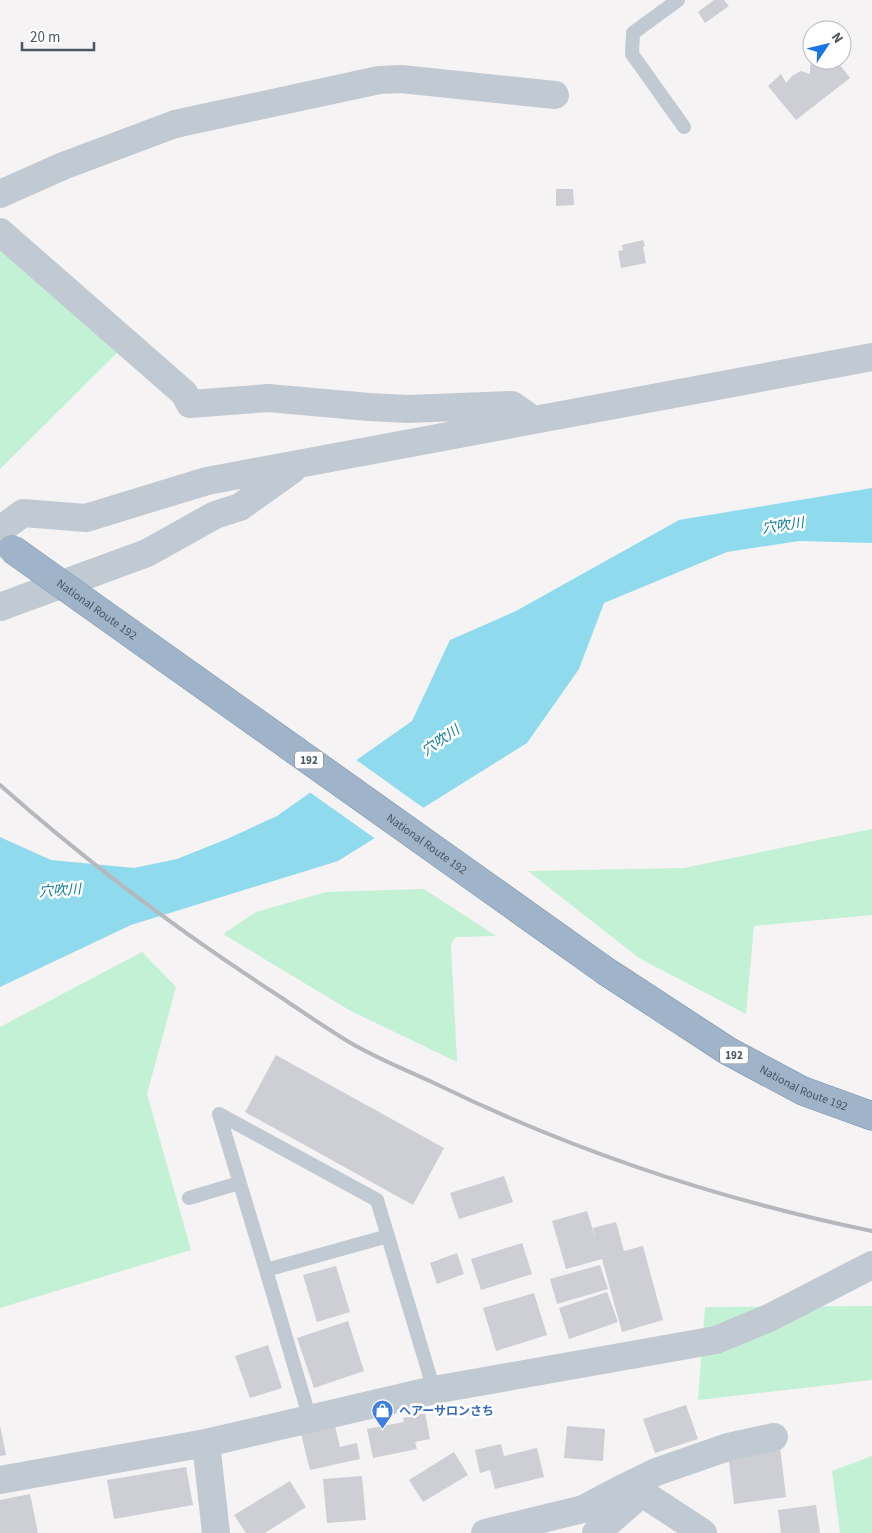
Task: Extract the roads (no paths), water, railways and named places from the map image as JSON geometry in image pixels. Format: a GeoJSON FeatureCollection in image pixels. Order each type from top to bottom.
{"type":"FeatureCollection","features":[{"type":"Feature","properties":{"kind":"highway","name":"National Route 192"},"geometry":{"type":"LineString","coordinates":[[4,540],[607,972],[728,1051],[803,1091],[872,1116]]}},
{"type":"Feature","properties":{"kind":"street"},"geometry":{"type":"LineString","coordinates":[[0,194],[63,166],[175,124],[380,80],[401,79],[555,95]]}},
{"type":"Feature","properties":{"kind":"street"},"geometry":{"type":"LineString","coordinates":[[0,232],[184,393],[190,404],[268,398],[408,409],[512,405],[533,420]]}},
{"type":"Feature","properties":{"kind":"street"},"geometry":{"type":"LineString","coordinates":[[4,540],[23,513],[86,518],[207,481],[872,357]]}},
{"type":"Feature","properties":{"kind":"street"},"geometry":{"type":"LineString","coordinates":[[0,607],[147,553],[215,515],[240,507],[302,463]]}},
{"type":"Feature","properties":{"kind":"street"},"geometry":{"type":"LineString","coordinates":[[0,1480],[206,1443],[434,1390],[716,1340],[769,1318],[872,1265]]}},
{"type":"Feature","properties":{"kind":"street"},"geometry":{"type":"LineString","coordinates":[[596,1533],[629,1492],[656,1472],[719,1450],[774,1437]]}},
{"type":"Feature","properties":{"kind":"street"},"geometry":{"type":"LineString","coordinates":[[206,1443],[216,1533]]}},
{"type":"Feature","properties":{"kind":"street"},"geometry":{"type":"LineString","coordinates":[[486,1533],[583,1509],[629,1492],[702,1533]]}},
{"type":"Feature","properties":{"kind":"lane"},"geometry":{"type":"LineString","coordinates":[[678,0],[633,33],[632,54],[684,126]]}},
{"type":"Feature","properties":{"kind":"lane"},"geometry":{"type":"LineString","coordinates":[[310,1419],[219,1114],[377,1200],[434,1390]]}},
{"type":"Feature","properties":{"kind":"lane"},"geometry":{"type":"LineString","coordinates":[[189,1198],[240,1182]]}},
{"type":"Feature","properties":{"kind":"lane"},"geometry":{"type":"LineString","coordinates":[[266,1270],[388,1236]]}},
{"type":"Feature","properties":{"kind":"water","name":"穴吹川"},"geometry":{"type":"Polygon","coordinates":[[[872,488],[872,543],[799,541],[727,552],[604,603],[579,669],[527,743],[338,861],[131,925],[0,987],[0,837],[51,860],[134,868],[177,859],[227,839],[277,816],[412,721],[450,640],[516,611],[679,520],[872,488]]]}},
{"type":"Feature","properties":{"kind":"railway"},"geometry":{"type":"LineString","coordinates":[[0,785],[67,842],[172,923],[315,1020],[370,1053],[487,1108],[594,1152],[648,1171],[759,1204],[872,1231]]}},
{"type":"Feature","properties":{"kind":"place","name":"ヘアーサロンさち"},"geometry":{"type":"Point","coordinates":[383,1430]}}]}
